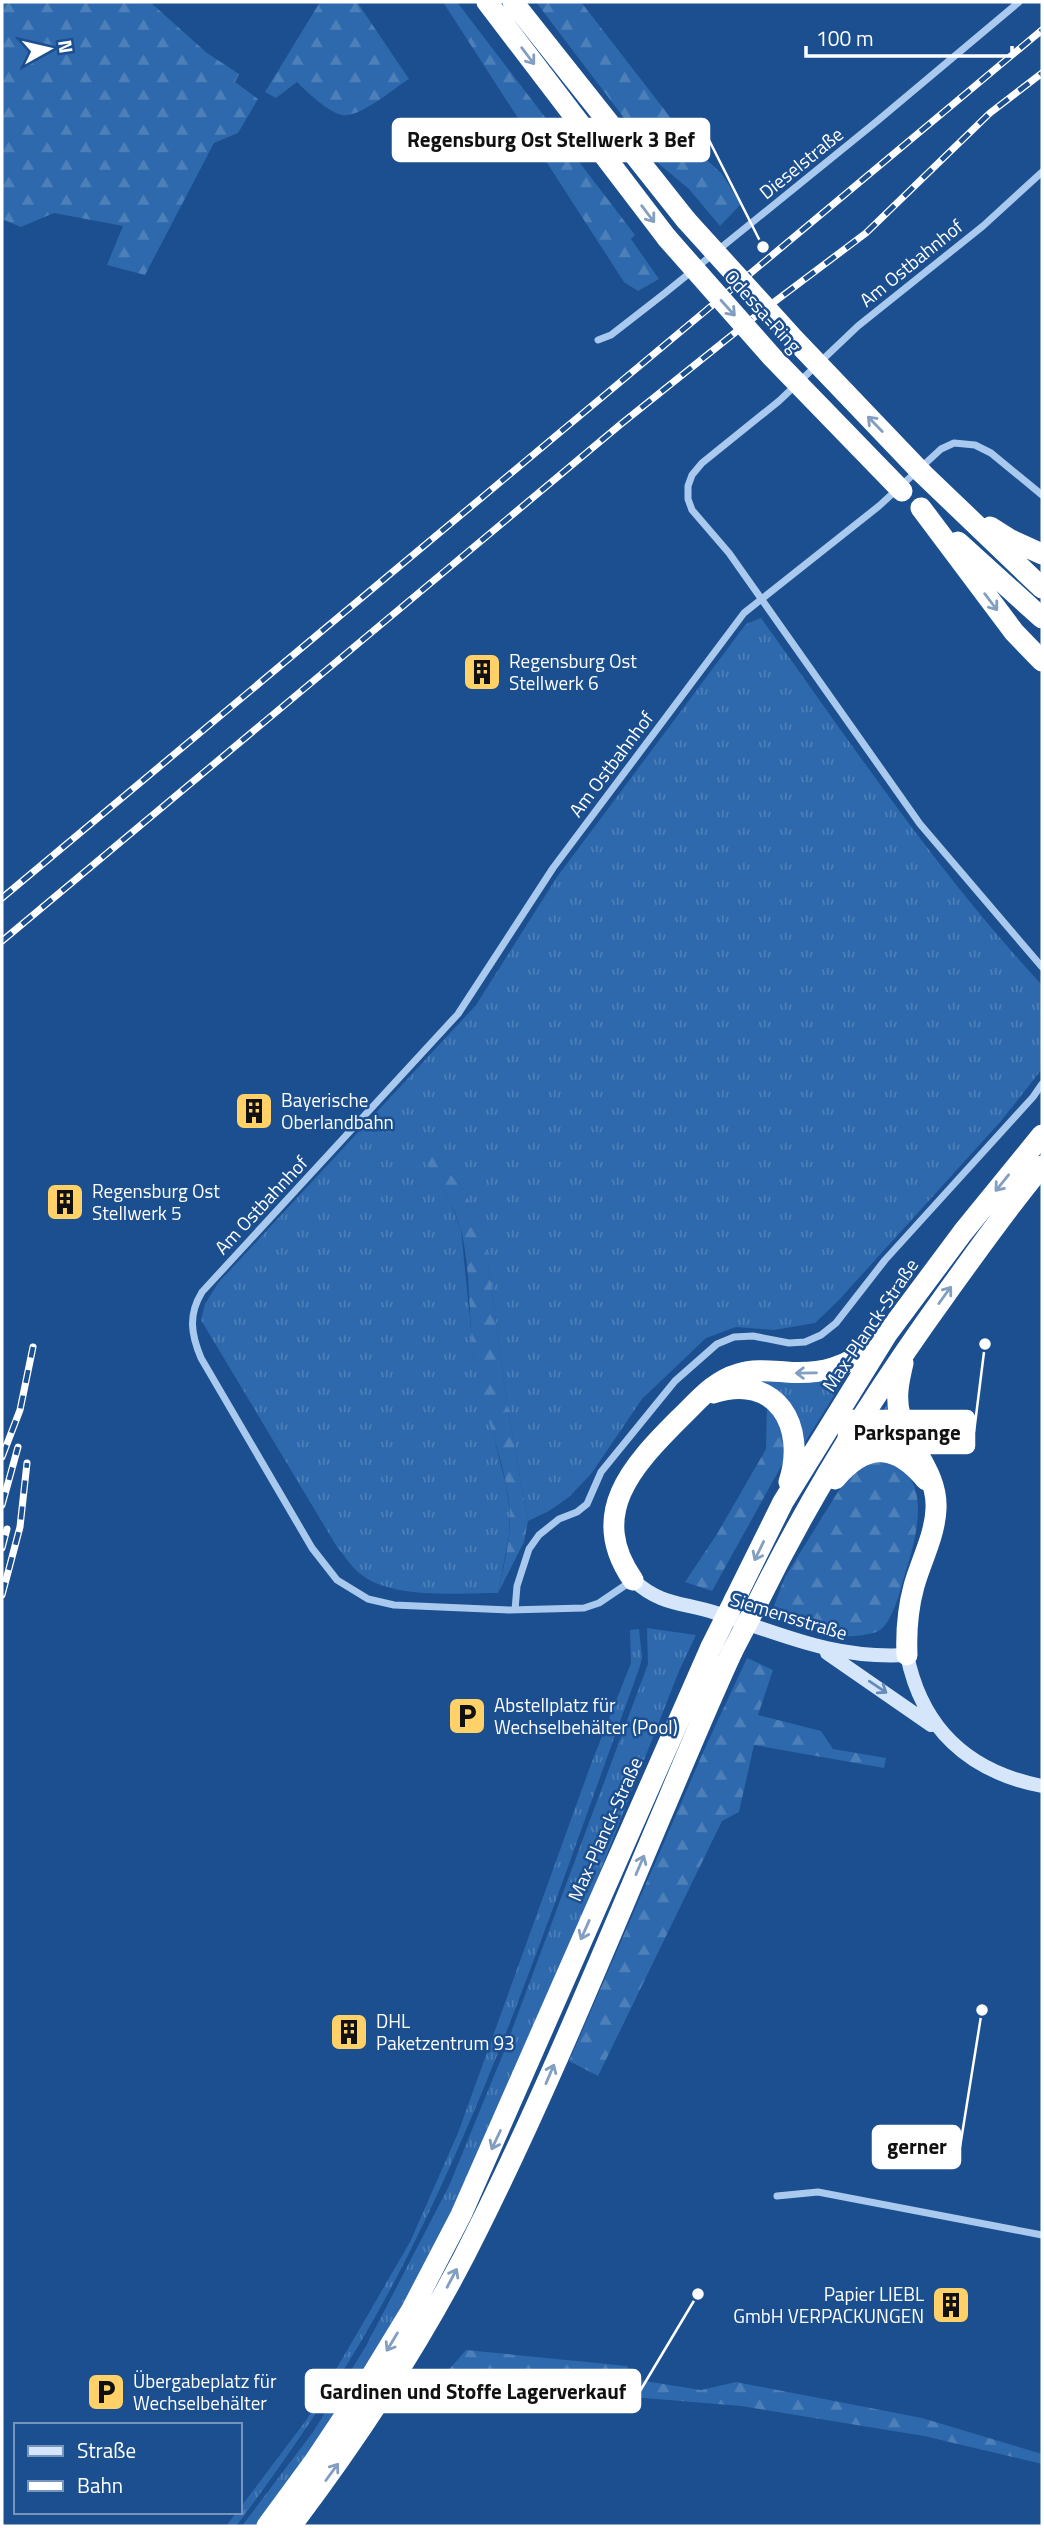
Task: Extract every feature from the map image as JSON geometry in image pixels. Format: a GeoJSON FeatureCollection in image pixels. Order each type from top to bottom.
{"type":"FeatureCollection","features":[{"type":"Feature","properties":{"kind":"highway","name":"Odessa-Ring"},"geometry":{"type":"LineString","coordinates":[[487,2],[667,238],[772,357],[902,491],[1042,618]]}},
{"type":"Feature","properties":{"kind":"highway","name":"Odessa-Ring"},"geometry":{"type":"LineString","coordinates":[[513,2],[686,220],[794,339],[937,489],[1042,588]]}},
{"type":"Feature","properties":{"kind":"highway"},"geometry":{"type":"LineString","coordinates":[[937,489],[1009,539],[1042,554]]}},
{"type":"Feature","properties":{"kind":"highway"},"geometry":{"type":"LineString","coordinates":[[921,508],[1014,632],[1042,661]]}},
{"type":"Feature","properties":{"kind":"highway","name":"Max-Planck-Straße"},"geometry":{"type":"LineString","coordinates":[[267,2526],[372,2375],[411,2311],[461,2215],[711,1647],[783,1502],[887,1334],[963,1232],[1042,1135]]}},
{"type":"Feature","properties":{"kind":"highway"},"geometry":{"type":"LineString","coordinates":[[291,2526],[389,2386],[432,2315],[478,2229],[529,2122],[732,1652],[805,1515],[905,1350],[985,1239],[1042,1167]]}},
{"type":"Feature","properties":{"kind":"highway"},"geometry":{"type":"LineString","coordinates":[[633,1580],[621,1563],[617,1551],[613,1518],[619,1493],[636,1464],[701,1398],[718,1382],[737,1374],[757,1370],[804,1374],[837,1367],[851,1362],[887,1334]]}},
{"type":"Feature","properties":{"kind":"highway"},"geometry":{"type":"LineString","coordinates":[[905,1350],[897,1393],[899,1415],[925,1465],[936,1507],[933,1527],[914,1589],[907,1655]]}},
{"type":"Feature","properties":{"kind":"highway"},"geometry":{"type":"LineString","coordinates":[[701,1398],[722,1390],[752,1390],[769,1397],[783,1410],[792,1426],[796,1444],[793,1471],[783,1502]]}},
{"type":"Feature","properties":{"kind":"highway"},"geometry":{"type":"LineString","coordinates":[[805,1515],[848,1463],[861,1454],[876,1451],[897,1454],[916,1467],[933,1489]]}},
{"type":"Feature","properties":{"kind":"street","name":"Dieselstraße"},"geometry":{"type":"LineString","coordinates":[[598,340],[611,335],[645,310],[1019,2]]}},
{"type":"Feature","properties":{"kind":"street","name":"Am Ostbahnhof"},"geometry":{"type":"LineString","coordinates":[[1042,172],[983,226],[858,326],[779,401],[702,463],[692,475],[688,499],[692,510],[729,554],[920,824],[1042,967]]}},
{"type":"Feature","properties":{"kind":"street","name":"Am Ostbahnhof"},"geometry":{"type":"LineString","coordinates":[[633,1580],[599,1603],[584,1608],[515,1610],[394,1605],[368,1599],[337,1580],[312,1548],[201,1359],[192,1331],[192,1313],[202,1292],[458,1014],[553,868],[744,613],[879,506],[941,449],[954,443],[975,445],[991,453],[1042,495]]}},
{"type":"Feature","properties":{"kind":"street"},"geometry":{"type":"LineString","coordinates":[[515,1610],[517,1586],[529,1549],[539,1535],[559,1519],[587,1504],[601,1472],[675,1381],[717,1344],[734,1337],[753,1336],[789,1343],[805,1342],[829,1329],[885,1260],[1042,1084]]}},
{"type":"Feature","properties":{"kind":"street","name":"Siemensstraße"},"geometry":{"type":"LineString","coordinates":[[633,1580],[663,1601],[713,1612],[821,1649],[876,1657],[907,1655]]}},
{"type":"Feature","properties":{"kind":"street"},"geometry":{"type":"LineString","coordinates":[[821,1649],[941,1732],[960,1751],[984,1767],[1021,1782],[1042,1787]]}},
{"type":"Feature","properties":{"kind":"street"},"geometry":{"type":"LineString","coordinates":[[907,1655],[918,1694],[941,1732]]}},
{"type":"Feature","properties":{"kind":"street"},"geometry":{"type":"LineString","coordinates":[[777,2196],[818,2192],[1042,2235]]}},
{"type":"Feature","properties":{"kind":"green space"},"geometry":{"type":"Polygon","coordinates":[[[2,2],[150,2],[207,53],[239,74],[235,82],[258,99],[238,133],[214,143],[145,275],[107,265],[123,226],[54,213],[21,227],[2,219],[2,2]]]}},
{"type":"Feature","properties":{"kind":"green space"},"geometry":{"type":"Polygon","coordinates":[[[320,2],[357,2],[409,79],[367,108],[349,115],[330,110],[297,82],[276,98],[265,92],[320,2]]]}},
{"type":"Feature","properties":{"kind":"green space"},"geometry":{"type":"Polygon","coordinates":[[[443,2],[457,2],[635,235],[631,239],[659,279],[638,291],[624,282],[443,2]]]}},
{"type":"Feature","properties":{"kind":"green space"},"geometry":{"type":"Polygon","coordinates":[[[536,2],[581,2],[694,148],[722,174],[741,204],[720,226],[689,189],[659,164],[536,2]]]}},
{"type":"Feature","properties":{"kind":"green space"},"geometry":{"type":"Polygon","coordinates":[[[761,618],[966,898],[1042,985],[1042,1069],[1001,1121],[815,1323],[774,1330],[736,1327],[706,1338],[642,1399],[591,1474],[569,1497],[528,1521],[508,1411],[488,1261],[464,1190],[413,1132],[451,1204],[461,1230],[474,1358],[506,1485],[510,1513],[509,1536],[498,1593],[425,1593],[387,1587],[371,1581],[355,1569],[337,1547],[201,1320],[205,1304],[218,1283],[476,1005],[557,877],[746,624],[761,618]]]}},
{"type":"Feature","properties":{"kind":"green space"},"geometry":{"type":"Polygon","coordinates":[[[412,1130],[464,1190],[479,1225],[488,1261],[508,1411],[528,1521],[524,1542],[498,1593],[508,1544],[510,1514],[504,1475],[477,1377],[464,1246],[457,1217],[412,1130]]]}},
{"type":"Feature","properties":{"kind":"green space"},"geometry":{"type":"Polygon","coordinates":[[[844,1373],[847,1375],[805,1442],[798,1417],[744,1380],[844,1373]]]}},
{"type":"Feature","properties":{"kind":"green space"},"geometry":{"type":"Polygon","coordinates":[[[889,1401],[915,1455],[860,1447],[889,1401]]]}},
{"type":"Feature","properties":{"kind":"green space"},"geometry":{"type":"Polygon","coordinates":[[[767,1403],[787,1437],[783,1463],[712,1591],[685,1582],[717,1534],[766,1449],[767,1403]]]}},
{"type":"Feature","properties":{"kind":"green space"},"geometry":{"type":"Polygon","coordinates":[[[871,1462],[892,1465],[907,1474],[915,1487],[918,1504],[914,1542],[889,1620],[874,1633],[852,1636],[829,1633],[772,1611],[785,1577],[849,1474],[871,1462]]]}},
{"type":"Feature","properties":{"kind":"green space"},"geometry":{"type":"Polygon","coordinates":[[[647,1628],[696,1635],[679,1671],[580,1923],[454,2211],[368,2367],[280,2495],[255,2526],[242,2526],[313,2432],[366,2346],[449,2186],[503,2054],[648,1664],[647,1628]]]}},
{"type":"Feature","properties":{"kind":"green space"},"geometry":{"type":"Polygon","coordinates":[[[639,1629],[642,1658],[639,1669],[506,2034],[445,2177],[393,2284],[353,2355],[286,2458],[237,2525],[226,2526],[235,2514],[242,2514],[242,2505],[307,2419],[410,2242],[458,2133],[591,1764],[631,1663],[630,1630],[639,1629]]]}},
{"type":"Feature","properties":{"kind":"green space"},"geometry":{"type":"Polygon","coordinates":[[[747,1658],[773,1670],[758,1715],[821,1731],[833,1749],[886,1758],[884,1768],[754,1745],[739,1812],[722,1821],[598,2076],[569,2061],[747,1658]]]}},
{"type":"Feature","properties":{"kind":"green space"},"geometry":{"type":"Polygon","coordinates":[[[466,2350],[627,2366],[632,2379],[701,2390],[736,2382],[922,2418],[1042,2454],[1042,2464],[924,2436],[741,2406],[439,2381],[466,2350]]]}},
{"type":"Feature","properties":{"kind":"railway"},"geometry":{"type":"LineString","coordinates":[[2,898],[1042,30]]}},
{"type":"Feature","properties":{"kind":"railway"},"geometry":{"type":"LineString","coordinates":[[2,941],[621,424],[757,315],[866,233],[990,113],[1042,73]]}},
{"type":"Feature","properties":{"kind":"railway"},"geometry":{"type":"LineString","coordinates":[[2,1457],[20,1410],[33,1347]]}},
{"type":"Feature","properties":{"kind":"railway"},"geometry":{"type":"LineString","coordinates":[[2,1505],[18,1447]]}},
{"type":"Feature","properties":{"kind":"railway"},"geometry":{"type":"LineString","coordinates":[[2,1595],[20,1527],[27,1463]]}},
{"type":"Feature","properties":{"kind":"railway"},"geometry":{"type":"LineString","coordinates":[[2,1548],[7,1529]]}},
{"type":"Feature","properties":{"kind":"place","name":"Regensburg Ost Stellwerk 3 Bef"},"geometry":{"type":"Point","coordinates":[763,247]}},
{"type":"Feature","properties":{"kind":"place","name":"Regensburg Ost Stellwerk 6"},"geometry":{"type":"Point","coordinates":[482,672]}},
{"type":"Feature","properties":{"kind":"place","name":"Bayerische Oberlandbahn"},"geometry":{"type":"Point","coordinates":[254,1111]}},
{"type":"Feature","properties":{"kind":"place","name":"Regensburg Ost Stellwerk 5"},"geometry":{"type":"Point","coordinates":[65,1202]}},
{"type":"Feature","properties":{"kind":"place","name":"Parkspange"},"geometry":{"type":"Point","coordinates":[985,1344]}},
{"type":"Feature","properties":{"kind":"place","name":"Abstellplatz für Wechselbehälter (Pool)"},"geometry":{"type":"Point","coordinates":[467,1716]}},
{"type":"Feature","properties":{"kind":"place","name":"gerner"},"geometry":{"type":"Point","coordinates":[982,2010]}},
{"type":"Feature","properties":{"kind":"place","name":"DHL Paketzentrum 93"},"geometry":{"type":"Point","coordinates":[349,2032]}},
{"type":"Feature","properties":{"kind":"place","name":"Gardinen und Stoffe Lagerverkauf"},"geometry":{"type":"Point","coordinates":[698,2294]}},
{"type":"Feature","properties":{"kind":"place","name":"Papier LIEBL GmbH VERPACKUNGEN"},"geometry":{"type":"Point","coordinates":[951,2305]}},
{"type":"Feature","properties":{"kind":"place","name":"Übergabeplatz für Wechselbehälter"},"geometry":{"type":"Point","coordinates":[106,2392]}}]}
